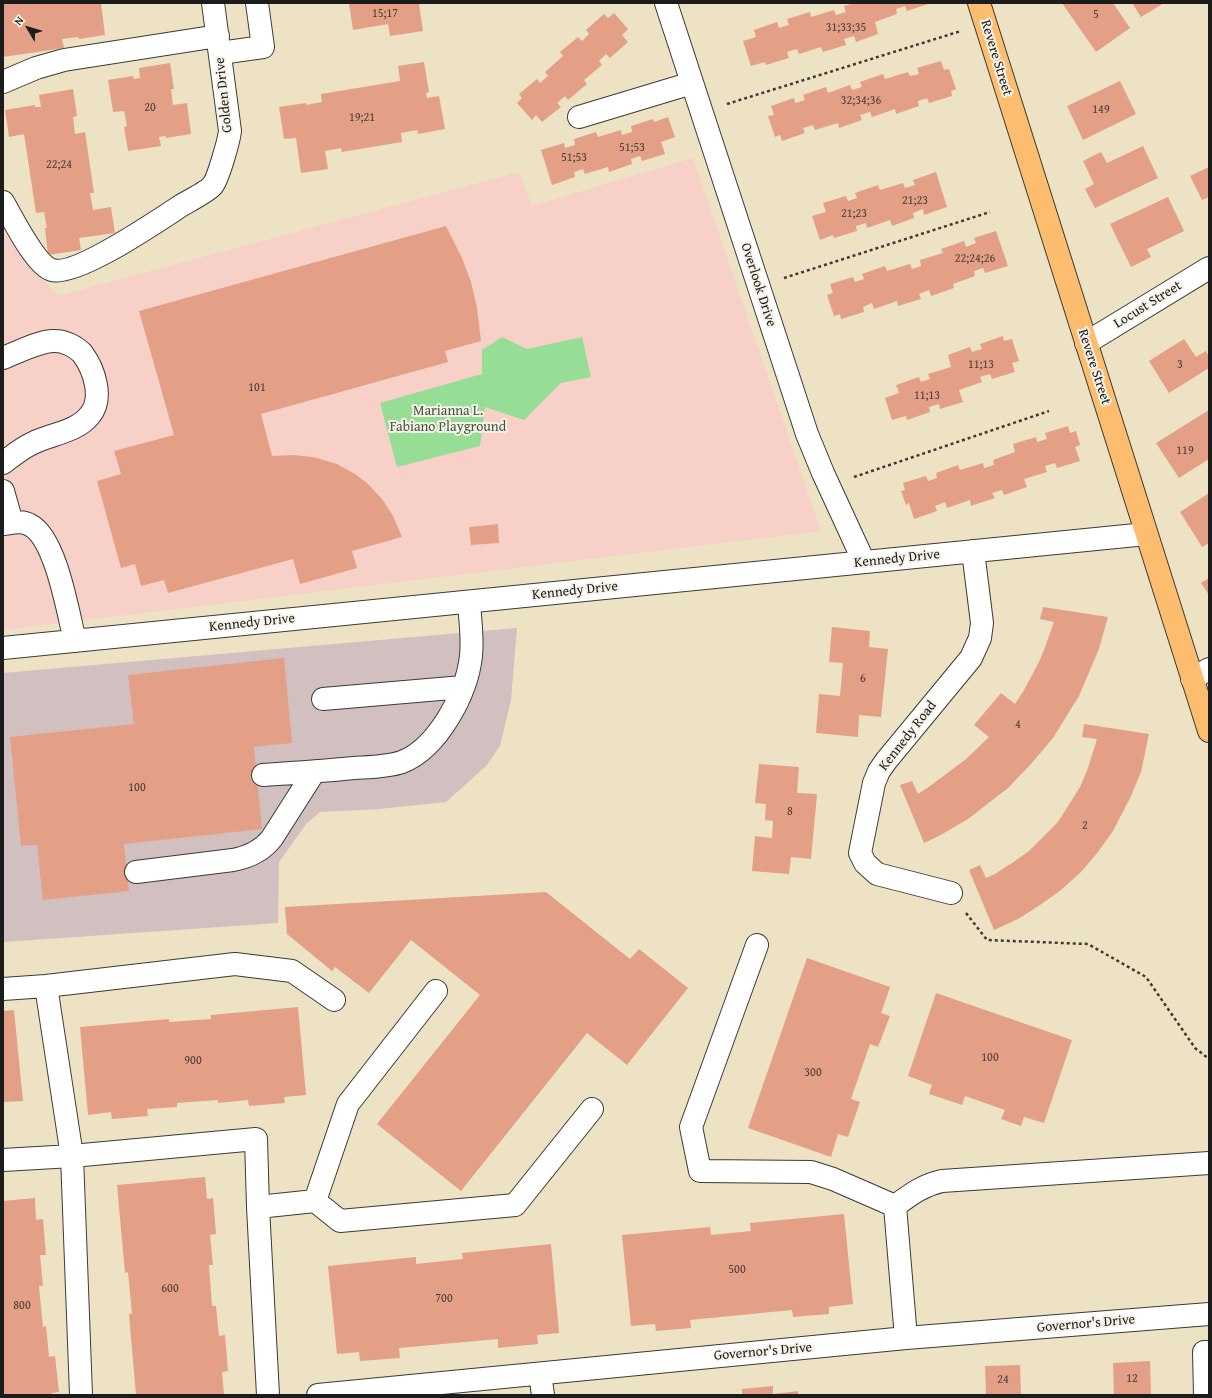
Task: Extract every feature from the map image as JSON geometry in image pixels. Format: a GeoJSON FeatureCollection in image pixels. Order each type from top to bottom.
{"type":"FeatureCollection","features":[{"type":"Feature","properties":{"kind":"main road","name":"Revere Street"},"geometry":{"type":"LineString","coordinates":[[982,13],[1146,534],[1201,674],[1209,731]]}},
{"type":"Feature","properties":{"kind":"street","name":"Golden Drive"},"geometry":{"type":"LineString","coordinates":[[3,202],[24,239],[39,260],[51,270],[57,271],[73,267],[112,249],[213,186],[226,149],[230,131],[213,3]]}},
{"type":"Feature","properties":{"kind":"street"},"geometry":{"type":"LineString","coordinates":[[3,82],[36,68],[64,60],[219,45],[263,47],[257,3]]}},
{"type":"Feature","properties":{"kind":"street","name":"Overlook Drive"},"geometry":{"type":"LineString","coordinates":[[666,3],[807,434],[828,486],[864,562]]}},
{"type":"Feature","properties":{"kind":"street"},"geometry":{"type":"LineString","coordinates":[[579,117],[692,83]]}},
{"type":"Feature","properties":{"kind":"street","name":"Locust Street"},"geometry":{"type":"LineString","coordinates":[[1086,343],[1209,268]]}},
{"type":"Feature","properties":{"kind":"street"},"geometry":{"type":"LineString","coordinates":[[3,358],[54,340],[74,346],[87,362],[94,379],[97,398],[90,415],[83,422],[75,427],[34,443],[3,463]]}},
{"type":"Feature","properties":{"kind":"street"},"geometry":{"type":"LineString","coordinates":[[3,491],[7,524],[24,522],[30,524],[39,532],[47,544],[59,576],[75,641]]}},
{"type":"Feature","properties":{"kind":"street","name":"Kennedy Drive"},"geometry":{"type":"LineString","coordinates":[[3,648],[1146,534]]}},
{"type":"Feature","properties":{"kind":"street","name":"Kennedy Road"},"geometry":{"type":"LineString","coordinates":[[951,893],[877,874],[865,863],[861,857],[861,850],[874,783],[879,771],[971,658],[978,644],[982,623],[973,551]]}},
{"type":"Feature","properties":{"kind":"street"},"geometry":{"type":"LineString","coordinates":[[263,775],[390,765],[414,757],[433,740],[442,728],[463,687],[471,657],[469,602]]}},
{"type":"Feature","properties":{"kind":"street"},"geometry":{"type":"LineString","coordinates":[[323,699],[463,687]]}},
{"type":"Feature","properties":{"kind":"street"},"geometry":{"type":"LineString","coordinates":[[136,872],[238,859],[259,851],[272,838],[314,772]]}},
{"type":"Feature","properties":{"kind":"street"},"geometry":{"type":"LineString","coordinates":[[757,945],[691,1127],[700,1171],[812,1172],[833,1178],[895,1206]]}},
{"type":"Feature","properties":{"kind":"street"},"geometry":{"type":"LineString","coordinates":[[3,989],[46,986],[235,964],[292,971],[334,1000]]}},
{"type":"Feature","properties":{"kind":"street"},"geometry":{"type":"LineString","coordinates":[[46,986],[72,1156],[82,1395]]}},
{"type":"Feature","properties":{"kind":"street"},"geometry":{"type":"LineString","coordinates":[[314,1201],[348,1104],[436,991]]}},
{"type":"Feature","properties":{"kind":"street"},"geometry":{"type":"LineString","coordinates":[[258,1207],[314,1201],[340,1221],[515,1205],[592,1109]]}},
{"type":"Feature","properties":{"kind":"street"},"geometry":{"type":"LineString","coordinates":[[3,1160],[72,1156],[256,1139],[268,1395]]}},
{"type":"Feature","properties":{"kind":"street"},"geometry":{"type":"LineString","coordinates":[[895,1206],[912,1193],[923,1187],[942,1181],[1209,1163]]}},
{"type":"Feature","properties":{"kind":"street"},"geometry":{"type":"LineString","coordinates":[[895,1206],[906,1338]]}},
{"type":"Feature","properties":{"kind":"street","name":"Governor's Drive"},"geometry":{"type":"LineString","coordinates":[[318,1395],[906,1338],[1209,1314]]}},
{"type":"Feature","properties":{"kind":"street"},"geometry":{"type":"LineString","coordinates":[[1205,1395],[1204,1352],[1209,1352]]}},
{"type":"Feature","properties":{"kind":"street"},"geometry":{"type":"LineString","coordinates":[[540,1374],[543,1395]]}},
{"type":"Feature","properties":{"kind":"path"},"geometry":{"type":"LineString","coordinates":[[702,112],[982,13]]}},
{"type":"Feature","properties":{"kind":"path"},"geometry":{"type":"LineString","coordinates":[[759,286],[990,212]]}},
{"type":"Feature","properties":{"kind":"path"},"geometry":{"type":"LineString","coordinates":[[828,486],[1049,411]]}},
{"type":"Feature","properties":{"kind":"path"},"geometry":{"type":"LineString","coordinates":[[951,893],[987,940],[1088,944],[1146,977],[1195,1048],[1209,1059]]}},
{"type":"Feature","properties":{"kind":"shaded area"},"geometry":{"type":"Polygon","coordinates":[[[693,158],[821,531],[3,630],[3,232],[57,296],[519,172],[532,206],[693,158]]]}},
{"type":"Feature","properties":{"kind":"shaded area"},"geometry":{"type":"Polygon","coordinates":[[[517,628],[511,700],[500,746],[486,766],[446,802],[379,809],[320,812],[306,824],[279,862],[278,923],[3,942],[3,673],[517,628]]]}},
{"type":"Feature","properties":{"kind":"green space","name":"Marianna L. Fabiano Playground"},"geometry":{"type":"Polygon","coordinates":[[[502,337],[527,349],[582,337],[591,377],[561,383],[524,420],[485,407],[480,446],[397,467],[380,403],[482,374],[482,350],[502,337]]]}},
{"type":"Feature","properties":{"kind":"building"},"geometry":{"type":"Polygon","coordinates":[[[3,3],[101,3],[105,35],[79,39],[78,37],[62,39],[64,48],[3,57],[3,3]]]}},
{"type":"Feature","properties":{"kind":"building"},"geometry":{"type":"Polygon","coordinates":[[[854,3],[931,3],[907,11],[905,6],[896,9],[897,14],[875,22],[878,34],[856,42],[854,36],[844,39],[846,45],[823,52],[821,47],[799,54],[797,49],[787,52],[789,58],[766,65],[765,62],[751,66],[743,41],[756,37],[754,30],[777,22],[779,28],[789,25],[787,19],[810,12],[811,17],[834,10],[836,15],[846,12],[844,6],[854,3]]]}},
{"type":"Feature","properties":{"kind":"building"},"geometry":{"type":"Polygon","coordinates":[[[1062,3],[1113,3],[1130,28],[1096,52],[1062,3]]]}},
{"type":"Feature","properties":{"kind":"building"},"geometry":{"type":"Polygon","coordinates":[[[1132,3],[1164,3],[1141,17],[1132,3]]]}},
{"type":"Feature","properties":{"kind":"building"},"geometry":{"type":"Polygon","coordinates":[[[349,4],[419,4],[423,31],[390,36],[388,24],[353,30],[349,4]]]}},
{"type":"Feature","properties":{"kind":"building"},"geometry":{"type":"Polygon","coordinates":[[[614,13],[628,29],[622,35],[628,42],[610,58],[606,54],[599,61],[602,65],[584,80],[587,84],[568,100],[565,96],[557,103],[561,107],[542,122],[536,115],[532,120],[517,103],[522,98],[519,94],[537,79],[540,83],[548,76],[545,72],[563,56],[560,52],[578,37],[582,41],[589,34],[586,30],[604,14],[608,18],[614,13]]]}},
{"type":"Feature","properties":{"kind":"building"},"geometry":{"type":"Polygon","coordinates":[[[941,61],[944,70],[949,69],[956,89],[951,91],[952,96],[929,103],[927,98],[918,101],[919,106],[896,114],[895,109],[872,117],[870,112],[860,115],[862,120],[839,128],[838,123],[815,130],[813,125],[803,128],[805,133],[782,141],[780,135],[775,137],[768,116],[774,115],[771,106],[794,98],[795,103],[805,100],[803,95],[826,87],[828,93],[850,85],[852,90],[862,87],[860,82],[883,74],[885,79],[908,72],[910,76],[919,74],[917,68],[941,61]]]}},
{"type":"Feature","properties":{"kind":"building"},"geometry":{"type":"Polygon","coordinates":[[[424,62],[429,92],[426,93],[427,98],[439,96],[445,129],[418,134],[417,130],[401,133],[402,142],[342,152],[341,148],[325,151],[328,169],[301,173],[296,138],[284,139],[279,107],[322,102],[321,94],[400,81],[398,66],[424,62]]]}},
{"type":"Feature","properties":{"kind":"building"},"geometry":{"type":"Polygon","coordinates":[[[170,63],[174,89],[171,89],[173,105],[187,103],[191,134],[166,138],[165,136],[159,137],[161,146],[128,151],[124,127],[127,126],[124,111],[113,112],[108,80],[133,76],[134,79],[140,78],[139,68],[170,63]]]}},
{"type":"Feature","properties":{"kind":"building"},"geometry":{"type":"Polygon","coordinates":[[[1120,81],[1136,114],[1083,140],[1067,106],[1120,81]]]}},
{"type":"Feature","properties":{"kind":"building"},"geometry":{"type":"Polygon","coordinates":[[[73,89],[77,116],[73,117],[75,134],[85,132],[94,193],[90,193],[93,210],[111,207],[115,233],[79,238],[81,250],[48,255],[45,228],[47,228],[44,212],[36,213],[24,134],[9,137],[5,110],[35,105],[35,107],[41,107],[39,95],[73,89]]]}},
{"type":"Feature","properties":{"kind":"building"},"geometry":{"type":"Polygon","coordinates":[[[668,117],[675,137],[661,142],[665,154],[642,161],[640,156],[631,159],[632,164],[609,172],[608,167],[585,174],[583,169],[574,172],[575,177],[552,185],[541,150],[564,143],[565,148],[575,145],[574,139],[596,132],[598,137],[621,130],[622,135],[632,132],[631,126],[653,119],[654,122],[668,117]]]}},
{"type":"Feature","properties":{"kind":"building"},"geometry":{"type":"Polygon","coordinates":[[[1143,146],[1158,178],[1095,208],[1085,189],[1094,184],[1083,161],[1101,152],[1107,163],[1143,146]]]}},
{"type":"Feature","properties":{"kind":"building"},"geometry":{"type":"Polygon","coordinates":[[[1209,167],[1209,197],[1202,200],[1190,176],[1209,167]]]}},
{"type":"Feature","properties":{"kind":"building"},"geometry":{"type":"Polygon","coordinates":[[[936,172],[947,207],[924,215],[923,209],[913,213],[914,218],[892,226],[890,220],[867,228],[866,223],[856,226],[857,231],[834,238],[833,235],[820,240],[812,216],[826,212],[823,203],[846,196],[848,201],[857,198],[855,193],[878,185],[880,190],[903,183],[905,188],[915,185],[913,180],[936,172]]]}},
{"type":"Feature","properties":{"kind":"building"},"geometry":{"type":"Polygon","coordinates":[[[1168,197],[1184,231],[1147,249],[1151,257],[1131,267],[1110,224],[1168,197]]]}},
{"type":"Feature","properties":{"kind":"building"},"geometry":{"type":"Polygon","coordinates":[[[446,226],[462,258],[471,282],[477,308],[481,341],[445,351],[448,362],[261,414],[272,456],[293,455],[313,457],[337,464],[355,474],[368,484],[382,499],[393,516],[402,537],[352,551],[357,568],[300,584],[293,559],[168,593],[164,580],[141,586],[135,564],[121,568],[97,481],[121,474],[114,451],[174,435],[139,311],[446,226]]]}},
{"type":"Feature","properties":{"kind":"building"},"geometry":{"type":"Polygon","coordinates":[[[996,231],[1008,266],[985,273],[983,268],[974,271],[975,276],[953,284],[954,288],[931,296],[929,290],[919,294],[921,299],[898,306],[897,301],[874,309],[872,303],[863,307],[864,312],[841,319],[840,314],[834,316],[827,295],[833,293],[830,284],[853,277],[855,282],[864,279],[862,274],[885,266],[887,271],[910,264],[912,269],[921,266],[920,260],[943,253],[941,249],[964,241],[966,247],[976,243],[974,238],[996,231]]]}},
{"type":"Feature","properties":{"kind":"building"},"geometry":{"type":"Polygon","coordinates":[[[1003,336],[1004,341],[1012,339],[1019,361],[1012,363],[1015,372],[992,379],[990,374],[980,377],[982,382],[959,390],[963,402],[940,409],[939,404],[929,407],[930,412],[907,420],[906,416],[892,420],[885,398],[899,393],[896,385],[919,377],[921,382],[930,379],[928,374],[951,367],[948,355],[970,347],[972,352],[982,349],[980,344],[1003,336]]]}},
{"type":"Feature","properties":{"kind":"building"},"geometry":{"type":"Polygon","coordinates":[[[1184,339],[1196,357],[1206,351],[1209,357],[1209,368],[1169,393],[1149,361],[1184,339]]]}},
{"type":"Feature","properties":{"kind":"building"},"geometry":{"type":"Polygon","coordinates":[[[1209,410],[1209,459],[1179,478],[1156,443],[1209,410]]]}},
{"type":"Feature","properties":{"kind":"building"},"geometry":{"type":"Polygon","coordinates":[[[1068,426],[1070,433],[1076,431],[1080,445],[1075,447],[1080,461],[1057,468],[1055,463],[1045,466],[1047,472],[1024,479],[1027,487],[1004,495],[1002,490],[992,493],[995,498],[971,506],[970,500],[947,508],[945,502],[935,506],[937,511],[914,519],[909,503],[906,505],[901,491],[905,490],[903,483],[926,476],[928,481],[937,478],[936,473],[958,465],[960,470],[983,463],[984,468],[994,465],[993,460],[1015,452],[1013,444],[1036,437],[1037,442],[1047,439],[1045,433],[1068,426]]]}},
{"type":"Feature","properties":{"kind":"building"},"geometry":{"type":"Polygon","coordinates":[[[1209,493],[1209,543],[1202,547],[1180,512],[1209,493]]]}},
{"type":"Feature","properties":{"kind":"building"},"geometry":{"type":"Polygon","coordinates":[[[498,524],[499,543],[471,545],[469,527],[498,524]]]}},
{"type":"Feature","properties":{"kind":"building"},"geometry":{"type":"Polygon","coordinates":[[[1209,578],[1209,595],[1201,583],[1209,578]]]}},
{"type":"Feature","properties":{"kind":"building"},"geometry":{"type":"Polygon","coordinates":[[[1043,607],[1108,617],[1099,649],[1079,696],[1053,738],[1008,788],[968,819],[924,843],[900,785],[912,781],[918,794],[966,759],[989,737],[974,725],[1001,693],[1015,704],[1024,690],[1038,664],[1054,622],[1040,619],[1043,607]]]}},
{"type":"Feature","properties":{"kind":"building"},"geometry":{"type":"Polygon","coordinates":[[[832,627],[870,631],[869,647],[888,649],[881,717],[859,715],[858,737],[816,733],[819,694],[840,696],[843,663],[829,662],[832,627]]]}},
{"type":"Feature","properties":{"kind":"building"},"geometry":{"type":"Polygon","coordinates":[[[284,658],[292,743],[254,747],[262,829],[124,844],[129,891],[43,900],[37,845],[21,846],[10,737],[134,724],[128,675],[284,658]]]}},
{"type":"Feature","properties":{"kind":"building"},"geometry":{"type":"Polygon","coordinates":[[[1084,724],[1149,734],[1141,772],[1131,796],[1113,831],[1081,872],[1061,890],[1040,905],[1018,919],[994,930],[969,870],[980,865],[986,878],[995,874],[1029,851],[1058,822],[1080,787],[1097,739],[1082,737],[1084,724]]]}},
{"type":"Feature","properties":{"kind":"building"},"geometry":{"type":"Polygon","coordinates":[[[759,764],[799,767],[797,793],[817,794],[811,859],[791,857],[789,874],[752,871],[755,836],[772,838],[773,821],[765,820],[766,804],[755,803],[759,764]]]}},
{"type":"Feature","properties":{"kind":"building"},"geometry":{"type":"Polygon","coordinates":[[[546,892],[630,959],[639,949],[688,988],[627,1065],[587,1033],[461,1191],[377,1124],[480,995],[411,940],[369,993],[335,967],[332,971],[287,934],[285,907],[546,892]]]}},
{"type":"Feature","properties":{"kind":"building"},"geometry":{"type":"Polygon","coordinates":[[[807,958],[890,987],[881,1013],[890,1016],[878,1047],[870,1044],[851,1099],[860,1102],[848,1137],[838,1134],[831,1157],[748,1128],[807,958]]]}},
{"type":"Feature","properties":{"kind":"building"},"geometry":{"type":"Polygon","coordinates":[[[936,993],[1072,1040],[1044,1123],[1024,1117],[1021,1126],[1001,1119],[1005,1110],[965,1096],[962,1105],[929,1094],[932,1085],[908,1076],[936,993]]]}},
{"type":"Feature","properties":{"kind":"building"},"geometry":{"type":"Polygon","coordinates":[[[298,1007],[306,1095],[284,1097],[285,1103],[249,1106],[248,1100],[218,1103],[218,1100],[177,1103],[177,1107],[147,1109],[148,1116],[112,1119],[111,1112],[88,1115],[80,1027],[169,1019],[169,1022],[211,1019],[211,1015],[298,1007]]]}},
{"type":"Feature","properties":{"kind":"building"},"geometry":{"type":"Polygon","coordinates":[[[14,1010],[23,1101],[3,1102],[3,1011],[14,1010]]]}},
{"type":"Feature","properties":{"kind":"building"},"geometry":{"type":"Polygon","coordinates":[[[205,1177],[207,1199],[213,1198],[216,1234],[210,1235],[213,1265],[209,1265],[212,1306],[216,1306],[219,1336],[225,1335],[228,1371],[222,1372],[224,1395],[136,1395],[129,1314],[132,1314],[128,1272],[125,1273],[117,1185],[205,1177]]]}},
{"type":"Feature","properties":{"kind":"building"},"geometry":{"type":"Polygon","coordinates":[[[35,1198],[36,1220],[43,1219],[46,1255],[40,1255],[43,1286],[39,1286],[43,1327],[46,1326],[49,1357],[55,1356],[59,1392],[52,1393],[52,1395],[3,1395],[3,1201],[35,1198]]]}},
{"type":"Feature","properties":{"kind":"building"},"geometry":{"type":"Polygon","coordinates":[[[844,1214],[853,1304],[829,1307],[829,1314],[793,1317],[792,1310],[690,1320],[691,1328],[656,1331],[655,1324],[631,1326],[622,1235],[710,1227],[711,1235],[751,1231],[750,1223],[844,1214]]]}},
{"type":"Feature","properties":{"kind":"building"},"geometry":{"type":"Polygon","coordinates":[[[551,1244],[559,1333],[537,1335],[538,1344],[498,1348],[498,1339],[399,1348],[400,1358],[360,1361],[359,1352],[337,1354],[328,1266],[416,1257],[416,1264],[463,1259],[462,1253],[551,1244]]]}},
{"type":"Feature","properties":{"kind":"building"},"geometry":{"type":"Polygon","coordinates":[[[1150,1361],[1151,1395],[1114,1395],[1113,1363],[1150,1361]]]}},
{"type":"Feature","properties":{"kind":"building"},"geometry":{"type":"Polygon","coordinates":[[[1020,1365],[1021,1395],[986,1395],[985,1366],[1020,1365]]]}},
{"type":"Feature","properties":{"kind":"building"},"geometry":{"type":"Polygon","coordinates":[[[773,1386],[773,1394],[798,1391],[798,1395],[742,1395],[742,1389],[773,1386]]]}}]}
